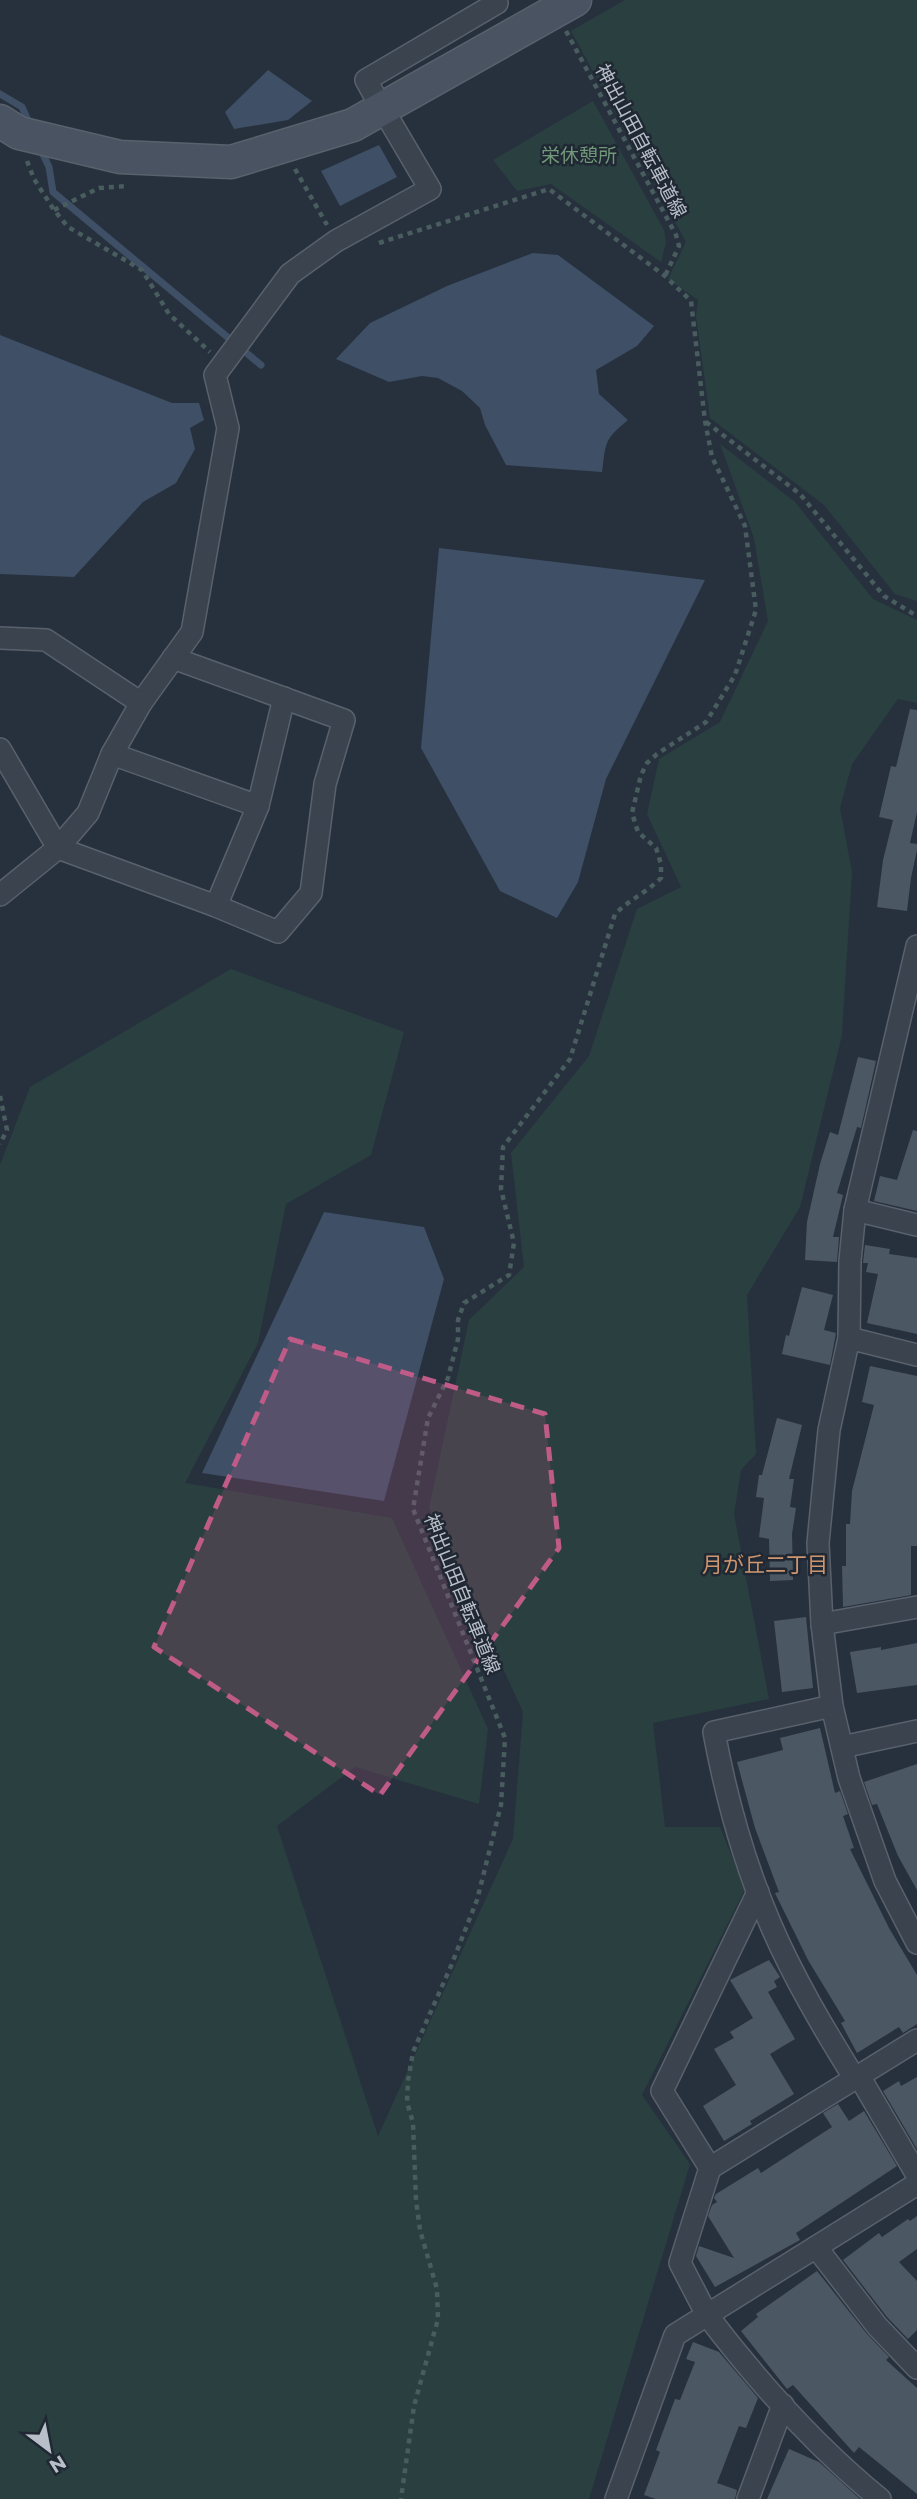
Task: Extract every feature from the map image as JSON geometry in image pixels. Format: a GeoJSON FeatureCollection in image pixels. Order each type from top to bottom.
{"type":"FeatureCollection","features":[{"type":"Feature","properties":{"kind":"street"},"geometry":{"type":"LineString","coordinates":[[0,895],[58,848],[88,813],[112,754],[141,703],[192,632],[228,428],[215,375],[290,274],[336,241],[430,189],[366,80],[497,3],[495,0]]}},
{"type":"Feature","properties":{"kind":"street"},"geometry":{"type":"LineString","coordinates":[[0,121],[19,133],[120,157],[230,162],[353,125],[384,112],[569,14]]}},
{"type":"Feature","properties":{"kind":"street"},"geometry":{"type":"LineString","coordinates":[[0,638],[46,640],[141,703]]}},
{"type":"Feature","properties":{"kind":"street"},"geometry":{"type":"LineString","coordinates":[[0,749],[58,848],[216,906],[278,932],[311,893],[325,784],[344,720],[173,658]]}},
{"type":"Feature","properties":{"kind":"street"},"geometry":{"type":"LineString","coordinates":[[216,906],[258,806],[285,698]]}},
{"type":"Feature","properties":{"kind":"street"},"geometry":{"type":"LineString","coordinates":[[112,754],[258,806]]}},
{"type":"Feature","properties":{"kind":"street"},"geometry":{"type":"LineString","coordinates":[[917,946],[908,1029],[855,1210],[850,1261],[849,1338],[829,1430],[818,1543],[822,1625],[832,1706],[849,1778],[885,1881],[917,1943]]}},
{"type":"Feature","properties":{"kind":"street"},"geometry":{"type":"LineString","coordinates":[[855,1210],[917,1225]]}},
{"type":"Feature","properties":{"kind":"street"},"geometry":{"type":"LineString","coordinates":[[849,1338],[917,1355]]}},
{"type":"Feature","properties":{"kind":"street"},"geometry":{"type":"LineString","coordinates":[[822,1625],[917,1607]]}},
{"type":"Feature","properties":{"kind":"street"},"geometry":{"type":"LineString","coordinates":[[832,1706],[714,1732],[724,1786],[770,1923],[803,1989],[917,2175]]}},
{"type":"Feature","properties":{"kind":"street"},"geometry":{"type":"LineString","coordinates":[[842,1747],[917,1731]]}},
{"type":"Feature","properties":{"kind":"street"},"geometry":{"type":"LineString","coordinates":[[710,2168],[662,2091],[758,1892]]}},
{"type":"Feature","properties":{"kind":"street"},"geometry":{"type":"LineString","coordinates":[[880,2499],[856,2479],[783,2405],[736,2353],[707,2315],[680,2263],[710,2168],[917,2040]]}},
{"type":"Feature","properties":{"kind":"street"},"geometry":{"type":"LineString","coordinates":[[616,2499],[675,2335],[917,2184]]}},
{"type":"Feature","properties":{"kind":"street"},"geometry":{"type":"LineString","coordinates":[[816,2247],[877,2326],[917,2368]]}},
{"type":"Feature","properties":{"kind":"street"},"geometry":{"type":"LineString","coordinates":[[748,2499],[783,2405]]}},
{"type":"Feature","properties":{"kind":"path","name":"神出山田自転車道線"},"geometry":{"type":"LineString","coordinates":[[401,2499],[414,2406],[438,2319],[437,2289],[420,2230],[416,2200],[413,2123],[407,2102],[408,2081],[413,2052],[477,1899],[501,1805],[505,1738],[413,1509],[428,1418],[448,1378],[458,1339],[458,1320],[464,1303],[509,1275],[514,1243],[501,1189],[503,1147],[570,1059],[615,914],[661,878],[661,864],[656,848],[638,832],[632,813],[641,775],[647,763],[657,754],[706,722],[735,675],[756,610],[745,526],[712,457],[705,421],[691,300],[665,276],[679,247],[676,235],[569,14]]}},
{"type":"Feature","properties":{"kind":"path"},"geometry":{"type":"LineString","coordinates":[[282,147],[336,241]]}},
{"type":"Feature","properties":{"kind":"path"},"geometry":{"type":"LineString","coordinates":[[18,156],[27,160],[34,179],[54,211],[68,227],[142,271],[169,314],[223,364]]}},
{"type":"Feature","properties":{"kind":"path"},"geometry":{"type":"LineString","coordinates":[[368,247],[549,189],[665,276]]}},
{"type":"Feature","properties":{"kind":"path"},"geometry":{"type":"LineString","coordinates":[[705,421],[800,494],[884,596],[917,616]]}},
{"type":"Feature","properties":{"kind":"path"},"geometry":{"type":"LineString","coordinates":[[0,1096],[7,1130],[0,1144]]}},
{"type":"Feature","properties":{"kind":"highlighted area"},"geometry":{"type":"Polygon","coordinates":[[[290,1339],[545,1414],[559,1548],[380,1795],[154,1647],[290,1339]]]}},
{"type":"Feature","properties":{"kind":"green space"},"geometry":{"type":"Polygon","coordinates":[[[625,0],[917,0],[917,601],[895,594],[824,505],[710,418],[696,316],[698,300],[668,279],[686,242],[571,31],[625,0]]]}},
{"type":"Feature","properties":{"kind":"green space","name":"栄休憩所"},"geometry":{"type":"Polygon","coordinates":[[[593,101],[664,230],[666,243],[661,262],[551,184],[517,191],[493,160],[593,101]]]}},
{"type":"Feature","properties":{"kind":"green space"},"geometry":{"type":"Polygon","coordinates":[[[720,444],[795,502],[873,599],[917,620],[917,703],[898,699],[852,764],[840,808],[852,872],[842,1035],[800,1207],[747,1295],[756,1454],[741,1470],[734,1514],[769,1699],[653,1723],[665,1827],[720,1827],[745,1889],[642,2095],[690,2164],[589,2499],[0,2499],[0,1165],[30,1087],[231,969],[404,1032],[371,1155],[286,1204],[258,1343],[185,1483],[392,1518],[488,1729],[479,1804],[355,1767],[277,1826],[378,2136],[513,1839],[523,1712],[429,1508],[469,1320],[524,1267],[511,1153],[589,1056],[637,909],[681,887],[647,814],[659,759],[720,722],[768,621],[754,538],[720,444]]]}},
{"type":"Feature","properties":{"kind":"water"},"geometry":{"type":"Polygon","coordinates":[[[268,70],[312,101],[288,120],[234,129],[225,112],[268,70]]]}},
{"type":"Feature","properties":{"kind":"water"},"geometry":{"type":"Polygon","coordinates":[[[379,145],[397,177],[340,206],[321,171],[379,145]]]}},
{"type":"Feature","properties":{"kind":"water"},"geometry":{"type":"Polygon","coordinates":[[[533,253],[558,255],[654,326],[637,346],[596,370],[599,394],[628,420],[614,432],[608,442],[602,472],[506,465],[485,425],[480,408],[462,391],[438,378],[422,376],[389,382],[336,359],[370,323],[447,286],[533,253]]]}},
{"type":"Feature","properties":{"kind":"water"},"geometry":{"type":"Polygon","coordinates":[[[0,335],[172,403],[199,403],[204,420],[190,428],[195,449],[176,483],[143,502],[74,577],[0,574],[0,335]]]}},
{"type":"Feature","properties":{"kind":"water"},"geometry":{"type":"Polygon","coordinates":[[[439,548],[705,580],[606,779],[578,882],[557,918],[500,891],[421,748],[439,548]]]}},
{"type":"Feature","properties":{"kind":"water"},"geometry":{"type":"Polygon","coordinates":[[[324,1212],[424,1227],[444,1279],[384,1501],[202,1473],[324,1212]]]}},
{"type":"Feature","properties":{"kind":"building"},"geometry":{"type":"Polygon","coordinates":[[[910,709],[917,710],[917,812],[910,843],[917,844],[917,850],[907,911],[877,907],[883,860],[893,820],[879,817],[891,766],[896,767],[910,709]]]}},
{"type":"Feature","properties":{"kind":"building"},"geometry":{"type":"Polygon","coordinates":[[[858,1057],[876,1061],[861,1128],[857,1127],[837,1193],[843,1195],[833,1237],[839,1237],[837,1262],[805,1260],[807,1222],[820,1164],[830,1132],[838,1135],[858,1057]]]}},
{"type":"Feature","properties":{"kind":"building"},"geometry":{"type":"Polygon","coordinates":[[[913,1130],[917,1131],[917,1211],[874,1201],[880,1176],[897,1180],[913,1130]]]}},
{"type":"Feature","properties":{"kind":"building"},"geometry":{"type":"Polygon","coordinates":[[[865,1245],[890,1249],[889,1254],[917,1258],[917,1334],[867,1323],[878,1274],[866,1272],[868,1263],[863,1263],[865,1245]]]}},
{"type":"Feature","properties":{"kind":"building"},"geometry":{"type":"Polygon","coordinates":[[[802,1287],[833,1295],[824,1330],[836,1333],[830,1365],[782,1354],[802,1287]]]}},
{"type":"Feature","properties":{"kind":"building"},"geometry":{"type":"Polygon","coordinates":[[[870,1366],[917,1376],[917,1546],[911,1546],[911,1595],[843,1607],[842,1566],[846,1566],[846,1524],[850,1524],[852,1491],[874,1405],[862,1402],[870,1366]]]}},
{"type":"Feature","properties":{"kind":"building"},"geometry":{"type":"Polygon","coordinates":[[[777,1418],[802,1425],[789,1479],[794,1479],[790,1507],[796,1508],[792,1534],[793,1580],[770,1581],[769,1539],[759,1537],[764,1498],[756,1497],[759,1475],[762,1475],[777,1418]]]}},
{"type":"Feature","properties":{"kind":"building"},"geometry":{"type":"Polygon","coordinates":[[[806,1617],[813,1688],[782,1692],[774,1621],[806,1617]]]}},
{"type":"Feature","properties":{"kind":"building"},"geometry":{"type":"Polygon","coordinates":[[[917,1643],[917,1685],[857,1693],[850,1652],[881,1647],[881,1650],[917,1643]]]}},
{"type":"Feature","properties":{"kind":"building"},"geometry":{"type":"Polygon","coordinates":[[[820,1728],[835,1793],[840,1791],[848,1814],[843,1816],[854,1848],[850,1849],[889,1928],[917,1975],[917,2024],[903,2033],[899,2027],[857,2053],[841,2023],[845,2021],[808,1960],[775,1893],[779,1892],[755,1828],[737,1762],[783,1750],[780,1738],[820,1728]]]}},
{"type":"Feature","properties":{"kind":"building"},"geometry":{"type":"Polygon","coordinates":[[[917,1764],[917,1890],[898,1856],[877,1804],[872,1805],[864,1782],[917,1764]]]}},
{"type":"Feature","properties":{"kind":"building"},"geometry":{"type":"Polygon","coordinates":[[[769,1960],[780,1977],[774,1981],[777,1987],[768,1992],[795,2039],[770,2054],[794,2094],[750,2121],[752,2124],[724,2141],[703,2106],[736,2085],[714,2049],[734,2038],[730,2032],[753,2018],[730,1980],[769,1960]]]}},
{"type":"Feature","properties":{"kind":"building"},"geometry":{"type":"Polygon","coordinates":[[[917,2077],[917,2149],[883,2091],[899,2081],[901,2086],[917,2077]]]}},
{"type":"Feature","properties":{"kind":"building"},"geometry":{"type":"Polygon","coordinates":[[[838,2104],[849,2121],[864,2111],[897,2166],[796,2233],[800,2240],[715,2287],[696,2256],[699,2246],[734,2258],[708,2216],[712,2205],[717,2202],[714,2198],[716,2194],[758,2168],[761,2173],[832,2127],[823,2113],[838,2104]]]}},
{"type":"Feature","properties":{"kind":"building"},"geometry":{"type":"Polygon","coordinates":[[[917,2216],[917,2249],[899,2262],[917,2281],[917,2330],[908,2339],[887,2317],[843,2260],[879,2233],[882,2237],[917,2216]]]}},
{"type":"Feature","properties":{"kind":"building"},"geometry":{"type":"Polygon","coordinates":[[[817,2271],[867,2334],[889,2357],[886,2360],[917,2388],[917,2494],[859,2447],[854,2453],[793,2385],[787,2389],[741,2331],[758,2317],[756,2314],[817,2271]]]}},
{"type":"Feature","properties":{"kind":"building"},"geometry":{"type":"Polygon","coordinates":[[[693,2342],[719,2352],[758,2398],[746,2428],[739,2426],[717,2483],[737,2490],[735,2499],[656,2499],[644,2495],[660,2452],[656,2450],[675,2399],[680,2400],[695,2362],[686,2359],[693,2342]]]}},
{"type":"Feature","properties":{"kind":"building"},"geometry":{"type":"Polygon","coordinates":[[[789,2449],[819,2462],[860,2499],[767,2499],[789,2449]]]}},
{"type":"Feature","properties":{"kind":"waterway"},"geometry":{"type":"LineString","coordinates":[[0,94],[22,107],[30,125]]}},
{"type":"Feature","properties":{"kind":"waterway"},"geometry":{"type":"LineString","coordinates":[[40,148],[49,167],[53,192],[261,365]]}},
{"type":"Feature","properties":{"kind":"district","name":"月が丘二丁目"},"geometry":{"type":"Point","coordinates":[765,1564]}}]}
